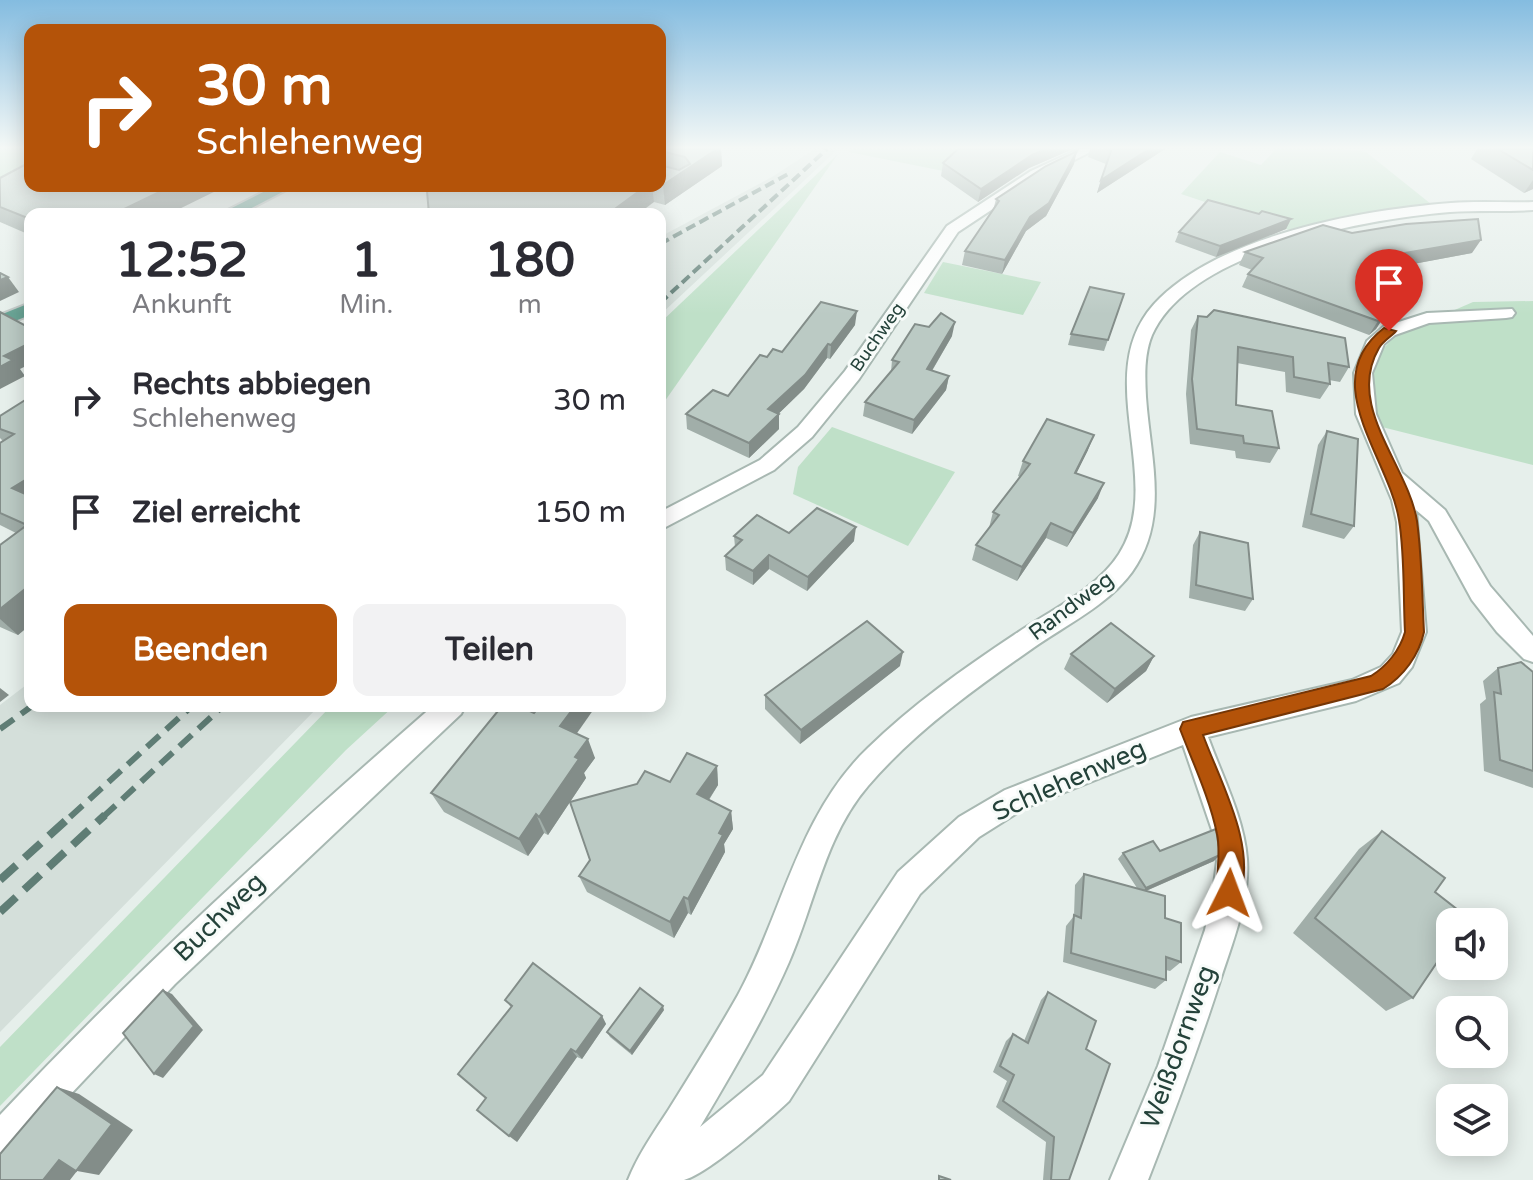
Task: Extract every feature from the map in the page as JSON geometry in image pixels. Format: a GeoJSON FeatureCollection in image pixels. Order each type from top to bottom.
{"type":"FeatureCollection","features":[{"type":"Feature","properties":{"kind":"main road"},"geometry":{"type":"LineString","coordinates":[[0,322],[24,311]]}},
{"type":"Feature","properties":{"kind":"street","name":"Buchweg"},"geometry":{"type":"LineString","coordinates":[[666,519],[767,465],[805,432],[852,375],[952,229],[990,204]]}},
{"type":"Feature","properties":{"kind":"street","name":"Randweg"},"geometry":{"type":"LineString","coordinates":[[649,1180],[770,965],[787,927],[805,869],[828,819],[844,794],[904,734],[975,676],[1106,585],[1133,551],[1143,520],[1144,500],[1138,357],[1144,333],[1163,303],[1177,288],[1208,270],[1323,228],[1443,208],[1533,206]]}},
{"type":"Feature","properties":{"kind":"street","name":"Schlehenweg"},"geometry":{"type":"LineString","coordinates":[[649,1180],[720,1137],[776,1088],[909,883],[969,827],[1015,799],[1191,729],[1366,687],[1390,675],[1403,660],[1414,632],[1408,522],[1394,478],[1366,414],[1363,373],[1376,341],[1389,331],[1427,318],[1506,313]]}},
{"type":"Feature","properties":{"kind":"street","name":"Schlehenweg"},"geometry":{"type":"LineString","coordinates":[[1394,478],[1437,516],[1481,593],[1506,625],[1533,652]]}},
{"type":"Feature","properties":{"kind":"street","name":"Buchweg"},"geometry":{"type":"LineString","coordinates":[[0,1142],[177,957],[322,820],[445,712]]}},
{"type":"Feature","properties":{"kind":"street","name":"Weißdornweg"},"geometry":{"type":"LineString","coordinates":[[1129,1180],[1175,1067],[1221,930],[1229,893],[1232,861],[1228,833],[1191,729]]}},
{"type":"Feature","properties":{"kind":"shaded area"},"geometry":{"type":"Polygon","coordinates":[[[721,204],[779,204],[666,309],[666,234],[721,204]]]}},
{"type":"Feature","properties":{"kind":"shaded area"},"geometry":{"type":"Polygon","coordinates":[[[24,687],[24,712],[313,712],[0,1032],[0,705],[24,687]]]}},
{"type":"Feature","properties":{"kind":"green space"},"geometry":{"type":"Polygon","coordinates":[[[785,204],[803,204],[666,399],[666,317],[785,204]]]}},
{"type":"Feature","properties":{"kind":"green space"},"geometry":{"type":"Polygon","coordinates":[[[1211,204],[1431,204],[1289,230],[1211,204]]]}},
{"type":"Feature","properties":{"kind":"green space"},"geometry":{"type":"Polygon","coordinates":[[[943,262],[1041,282],[1023,315],[924,293],[943,262]]]}},
{"type":"Feature","properties":{"kind":"green space"},"geometry":{"type":"Polygon","coordinates":[[[1533,301],[1533,465],[1378,426],[1369,364],[1395,336],[1473,302],[1533,301]]]}},
{"type":"Feature","properties":{"kind":"green space"},"geometry":{"type":"Polygon","coordinates":[[[832,427],[955,472],[908,546],[793,494],[798,467],[832,427]]]}},
{"type":"Feature","properties":{"kind":"green space"},"geometry":{"type":"Polygon","coordinates":[[[325,712],[387,712],[346,750],[0,1106],[0,1047],[325,712]]]}},
{"type":"Feature","properties":{"kind":"building"},"geometry":{"type":"Polygon","coordinates":[[[0,204],[135,204],[126,208],[24,208],[24,217],[0,207],[0,204]]]}},
{"type":"Feature","properties":{"kind":"building"},"geometry":{"type":"Polygon","coordinates":[[[428,204],[621,204],[616,208],[428,208],[428,204]]]}},
{"type":"Feature","properties":{"kind":"building"},"geometry":{"type":"Polygon","coordinates":[[[997,204],[1048,204],[1030,217],[1005,260],[965,251],[997,204]]]}},
{"type":"Feature","properties":{"kind":"building"},"geometry":{"type":"Polygon","coordinates":[[[1204,204],[1223,204],[1291,219],[1220,246],[1179,232],[1204,204]]]}},
{"type":"Feature","properties":{"kind":"building"},"geometry":{"type":"Polygon","coordinates":[[[1478,219],[1481,240],[1405,253],[1363,277],[1385,315],[1378,321],[1248,274],[1263,258],[1245,252],[1323,225],[1352,233],[1406,224],[1478,219]]]}},
{"type":"Feature","properties":{"kind":"building"},"geometry":{"type":"Polygon","coordinates":[[[1090,287],[1124,294],[1108,340],[1071,334],[1090,287]]]}},
{"type":"Feature","properties":{"kind":"building"},"geometry":{"type":"Polygon","coordinates":[[[821,302],[857,311],[805,375],[768,409],[779,414],[749,443],[686,414],[713,390],[728,396],[760,355],[767,357],[773,349],[782,352],[821,302]]]}},
{"type":"Feature","properties":{"kind":"building"},"geometry":{"type":"Polygon","coordinates":[[[1214,310],[1345,338],[1349,367],[1328,363],[1330,384],[1294,377],[1293,357],[1238,347],[1236,405],[1272,411],[1279,448],[1244,443],[1243,436],[1197,429],[1192,379],[1198,316],[1207,317],[1214,310]]]}},
{"type":"Feature","properties":{"kind":"building"},"geometry":{"type":"Polygon","coordinates":[[[0,312],[24,325],[24,346],[4,356],[13,360],[0,367],[0,312]]]}},
{"type":"Feature","properties":{"kind":"building"},"geometry":{"type":"Polygon","coordinates":[[[941,313],[955,322],[927,369],[949,376],[914,420],[865,402],[899,362],[892,360],[915,324],[929,327],[941,313]]]}},
{"type":"Feature","properties":{"kind":"building"},"geometry":{"type":"Polygon","coordinates":[[[24,401],[24,481],[12,488],[24,493],[24,524],[0,513],[0,443],[14,434],[0,429],[0,416],[24,401]]]}},
{"type":"Feature","properties":{"kind":"building"},"geometry":{"type":"Polygon","coordinates":[[[1047,419],[1094,435],[1075,473],[1104,483],[1073,533],[1051,523],[1022,567],[976,545],[999,515],[993,512],[1030,464],[1023,461],[1047,419]]]}},
{"type":"Feature","properties":{"kind":"building"},"geometry":{"type":"Polygon","coordinates":[[[1327,431],[1358,439],[1354,526],[1311,514],[1327,431]]]}},
{"type":"Feature","properties":{"kind":"building"},"geometry":{"type":"Polygon","coordinates":[[[817,508],[856,527],[808,577],[769,555],[753,571],[725,556],[742,540],[734,536],[757,515],[789,533],[817,508]]]}},
{"type":"Feature","properties":{"kind":"building"},"geometry":{"type":"Polygon","coordinates":[[[24,527],[24,590],[0,609],[0,545],[24,527]]]}},
{"type":"Feature","properties":{"kind":"building"},"geometry":{"type":"Polygon","coordinates":[[[1200,532],[1248,543],[1253,599],[1196,585],[1200,532]]]}},
{"type":"Feature","properties":{"kind":"building"},"geometry":{"type":"Polygon","coordinates":[[[867,621],[903,652],[801,730],[765,695],[867,621]]]}},
{"type":"Feature","properties":{"kind":"building"},"geometry":{"type":"Polygon","coordinates":[[[1111,623],[1154,656],[1115,689],[1071,654],[1111,623]]]}},
{"type":"Feature","properties":{"kind":"building"},"geometry":{"type":"Polygon","coordinates":[[[1521,662],[1533,672],[1533,771],[1500,760],[1494,692],[1501,694],[1498,668],[1521,662]]]}},
{"type":"Feature","properties":{"kind":"building"},"geometry":{"type":"Polygon","coordinates":[[[497,712],[570,712],[560,726],[588,739],[575,757],[579,759],[539,817],[536,814],[519,839],[431,793],[497,712]]]}},
{"type":"Feature","properties":{"kind":"building"},"geometry":{"type":"Polygon","coordinates":[[[687,753],[717,766],[697,794],[731,811],[719,833],[723,835],[688,899],[684,897],[670,922],[579,876],[590,860],[570,802],[637,784],[645,771],[670,782],[687,753]]]}},
{"type":"Feature","properties":{"kind":"building"},"geometry":{"type":"Polygon","coordinates":[[[1216,829],[1220,855],[1146,888],[1123,853],[1153,841],[1160,851],[1216,829]]]}},
{"type":"Feature","properties":{"kind":"building"},"geometry":{"type":"Polygon","coordinates":[[[1382,831],[1445,878],[1435,892],[1455,908],[1436,908],[1436,964],[1413,998],[1315,918],[1382,831]]]}},
{"type":"Feature","properties":{"kind":"building"},"geometry":{"type":"Polygon","coordinates":[[[1084,874],[1165,896],[1165,918],[1181,923],[1181,962],[1166,957],[1166,980],[1071,953],[1074,915],[1081,918],[1084,874]]]}},
{"type":"Feature","properties":{"kind":"building"},"geometry":{"type":"Polygon","coordinates":[[[533,963],[602,1016],[576,1052],[571,1049],[509,1136],[477,1110],[486,1098],[458,1074],[512,1006],[505,1000],[533,963]]]}},
{"type":"Feature","properties":{"kind":"building"},"geometry":{"type":"Polygon","coordinates":[[[640,988],[663,1006],[630,1051],[607,1032],[640,988]]]}},
{"type":"Feature","properties":{"kind":"building"},"geometry":{"type":"Polygon","coordinates":[[[163,990],[194,1026],[154,1074],[123,1033],[163,990]]]}},
{"type":"Feature","properties":{"kind":"building"},"geometry":{"type":"Polygon","coordinates":[[[1048,992],[1096,1021],[1086,1049],[1110,1064],[1069,1180],[1051,1180],[1054,1137],[1003,1101],[1014,1075],[1000,1066],[1013,1034],[1028,1043],[1048,992]]]}},
{"type":"Feature","properties":{"kind":"building"},"geometry":{"type":"Polygon","coordinates":[[[57,1087],[112,1124],[76,1171],[59,1160],[43,1180],[0,1180],[0,1154],[57,1087]]]}},
{"type":"Feature","properties":{"kind":"railway"},"geometry":{"type":"LineString","coordinates":[[666,241],[733,204]]}},
{"type":"Feature","properties":{"kind":"railway"},"geometry":{"type":"LineString","coordinates":[[666,297],[767,204]]}},
{"type":"Feature","properties":{"kind":"railway"},"geometry":{"type":"LineString","coordinates":[[0,729],[24,712]]}},
{"type":"Feature","properties":{"kind":"railway"},"geometry":{"type":"LineString","coordinates":[[70,817],[185,712]]}},
{"type":"Feature","properties":{"kind":"railway"},"geometry":{"type":"LineString","coordinates":[[103,817],[217,712]]}},
{"type":"Feature","properties":{"kind":"railway"},"geometry":{"type":"LineString","coordinates":[[0,880],[72,815]]}},
{"type":"Feature","properties":{"kind":"railway"},"geometry":{"type":"LineString","coordinates":[[0,912],[105,815]]}},
{"type":"Feature","properties":{"kind":"route"},"geometry":{"type":"LineString","coordinates":[[1229,893],[1232,861],[1228,833],[1191,729],[1376,683],[1390,675],[1411,645],[1414,632],[1408,522],[1403,500],[1366,414],[1362,390],[1363,373],[1370,352],[1376,341],[1389,331]]}}]}
